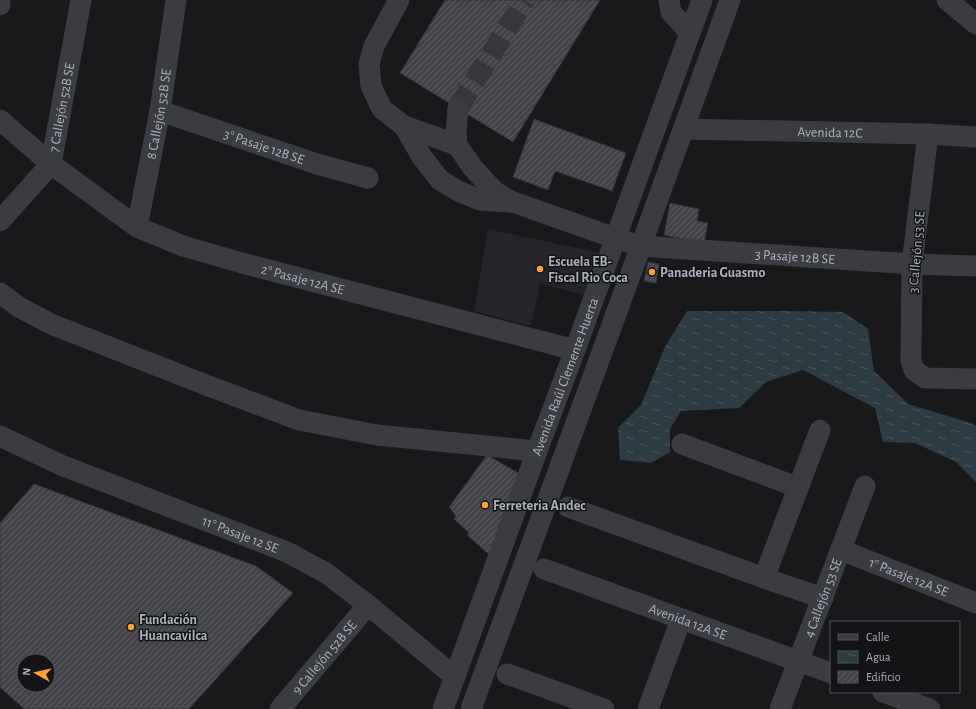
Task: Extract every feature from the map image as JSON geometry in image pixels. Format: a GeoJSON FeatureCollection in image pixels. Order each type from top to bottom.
{"type":"FeatureCollection","features":[{"type":"Feature","properties":{"kind":"street"},"geometry":{"type":"LineString","coordinates":[[0,0],[0,5]]}},
{"type":"Feature","properties":{"kind":"street","name":"7 Callejón 52B SE"},"geometry":{"type":"LineString","coordinates":[[0,221],[51,164],[81,0]]}},
{"type":"Feature","properties":{"kind":"street","name":"8 Callejón 52B SE"},"geometry":{"type":"LineString","coordinates":[[137,227],[160,111],[176,0]]}},
{"type":"Feature","properties":{"kind":"street"},"geometry":{"type":"LineString","coordinates":[[399,0],[374,46],[369,64],[371,86],[382,109],[404,126],[457,145]]}},
{"type":"Feature","properties":{"kind":"street"},"geometry":{"type":"LineString","coordinates":[[669,0],[670,12],[690,33]]}},
{"type":"Feature","properties":{"kind":"street","name":"Avenida Raúl Clemente Huerta"},"geometry":{"type":"LineString","coordinates":[[629,242],[690,33],[702,0]]}},
{"type":"Feature","properties":{"kind":"street","name":"Avenida Raúl Clemente Huerta"},"geometry":{"type":"LineString","coordinates":[[443,709],[575,350],[683,129],[730,0]]}},
{"type":"Feature","properties":{"kind":"street"},"geometry":{"type":"LineString","coordinates":[[947,0],[976,24]]}},
{"type":"Feature","properties":{"kind":"street"},"geometry":{"type":"LineString","coordinates":[[458,108],[456,134],[457,145],[473,168],[495,192],[513,202]]}},
{"type":"Feature","properties":{"kind":"street","name":"3° Pasaje 12B SE"},"geometry":{"type":"LineString","coordinates":[[160,111],[317,164],[368,178]]}},
{"type":"Feature","properties":{"kind":"street","name":"2° Pasaje 12A SE"},"geometry":{"type":"LineString","coordinates":[[0,120],[51,164],[137,227],[183,246],[242,263],[575,350]]}},
{"type":"Feature","properties":{"kind":"street"},"geometry":{"type":"LineString","coordinates":[[404,126],[422,157],[440,180],[460,192],[480,200],[513,202]]}},
{"type":"Feature","properties":{"kind":"street","name":"Avenida 12C"},"geometry":{"type":"LineString","coordinates":[[683,129],[928,134],[976,137]]}},
{"type":"Feature","properties":{"kind":"street","name":"3 Callejón 53 SE"},"geometry":{"type":"LineString","coordinates":[[928,134],[912,264],[911,360],[914,370],[925,378],[976,379]]}},
{"type":"Feature","properties":{"kind":"street","name":"3 Pasaje 12B SE"},"geometry":{"type":"LineString","coordinates":[[513,202],[629,242],[912,264],[976,266]]}},
{"type":"Feature","properties":{"kind":"street"},"geometry":{"type":"LineString","coordinates":[[458,709],[629,242]]}},
{"type":"Feature","properties":{"kind":"street"},"geometry":{"type":"LineString","coordinates":[[471,709],[629,242]]}},
{"type":"Feature","properties":{"kind":"street"},"geometry":{"type":"LineString","coordinates":[[0,293],[19,307],[51,324],[206,386],[299,420],[377,436],[537,451]]}},
{"type":"Feature","properties":{"kind":"street"},"geometry":{"type":"LineString","coordinates":[[764,578],[820,430]]}},
{"type":"Feature","properties":{"kind":"street","name":"11° Pasaje 12 SE"},"geometry":{"type":"LineString","coordinates":[[0,436],[61,465],[287,552],[326,573],[368,605],[455,677]]}},
{"type":"Feature","properties":{"kind":"street"},"geometry":{"type":"LineString","coordinates":[[682,444],[798,487]]}},
{"type":"Feature","properties":{"kind":"street","name":"4 Callejón 53 SE"},"geometry":{"type":"LineString","coordinates":[[780,709],[865,486]]}},
{"type":"Feature","properties":{"kind":"street"},"geometry":{"type":"LineString","coordinates":[[568,507],[823,598]]}},
{"type":"Feature","properties":{"kind":"street","name":"1° Pasaje 12A SE"},"geometry":{"type":"LineString","coordinates":[[841,550],[976,604]]}},
{"type":"Feature","properties":{"kind":"street","name":"Avenida 12A SE"},"geometry":{"type":"LineString","coordinates":[[544,568],[830,673]]}},
{"type":"Feature","properties":{"kind":"street","name":"9 Callejón 52B SE"},"geometry":{"type":"LineString","coordinates":[[280,709],[368,605]]}},
{"type":"Feature","properties":{"kind":"street"},"geometry":{"type":"LineString","coordinates":[[648,709],[681,618]]}},
{"type":"Feature","properties":{"kind":"street"},"geometry":{"type":"LineString","coordinates":[[507,674],[604,709]]}},
{"type":"Feature","properties":{"kind":"street"},"geometry":{"type":"LineString","coordinates":[[886,693],[930,709]]}},
{"type":"Feature","properties":{"kind":"shaded area","name":"Escuela EB- Fiscal Rio Coca"},"geometry":{"type":"Polygon","coordinates":[[[488,229],[605,254],[589,296],[540,284],[531,326],[474,311],[488,229]]]}},
{"type":"Feature","properties":{"kind":"water"},"geometry":{"type":"Polygon","coordinates":[[[687,311],[843,312],[868,329],[874,371],[908,404],[974,424],[976,426],[976,482],[956,462],[915,443],[883,442],[875,408],[803,370],[766,382],[739,408],[681,411],[670,429],[670,452],[651,463],[620,460],[618,428],[641,405],[665,347],[687,311]]]}},
{"type":"Feature","properties":{"kind":"building"},"geometry":{"type":"Polygon","coordinates":[[[445,0],[600,0],[513,142],[400,73],[445,0]]]}},
{"type":"Feature","properties":{"kind":"building"},"geometry":{"type":"Polygon","coordinates":[[[534,119],[626,153],[612,191],[555,171],[548,190],[513,177],[534,119]]]}},
{"type":"Feature","properties":{"kind":"building"},"geometry":{"type":"Polygon","coordinates":[[[670,203],[699,209],[697,221],[708,223],[704,243],[664,235],[670,203]]]}},
{"type":"Feature","properties":{"kind":"building","name":"Panaderia Guasmo"},"geometry":{"type":"Polygon","coordinates":[[[648,262],[659,264],[656,283],[644,281],[648,262]]]}},
{"type":"Feature","properties":{"kind":"building"},"geometry":{"type":"Polygon","coordinates":[[[487,455],[520,474],[493,558],[467,535],[469,533],[454,519],[456,516],[449,507],[487,455]]]}},
{"type":"Feature","properties":{"kind":"building","name":"Fundación Huancavilca"},"geometry":{"type":"Polygon","coordinates":[[[34,484],[256,566],[293,593],[189,709],[24,709],[0,687],[0,523],[34,484]]]}},
{"type":"Feature","properties":{"kind":"tunnel"},"geometry":{"type":"LineString","coordinates":[[458,108],[525,0]]}},
{"type":"Feature","properties":{"kind":"place","name":"Escuela EB- Fiscal Rio Coca"},"geometry":{"type":"Point","coordinates":[540,269]}},
{"type":"Feature","properties":{"kind":"place","name":"Panaderia Guasmo"},"geometry":{"type":"Point","coordinates":[652,272]}},
{"type":"Feature","properties":{"kind":"place","name":"Ferreteria Andec"},"geometry":{"type":"Point","coordinates":[485,505]}},
{"type":"Feature","properties":{"kind":"place","name":"Fundación Huancavilca"},"geometry":{"type":"Point","coordinates":[131,627]}}]}
